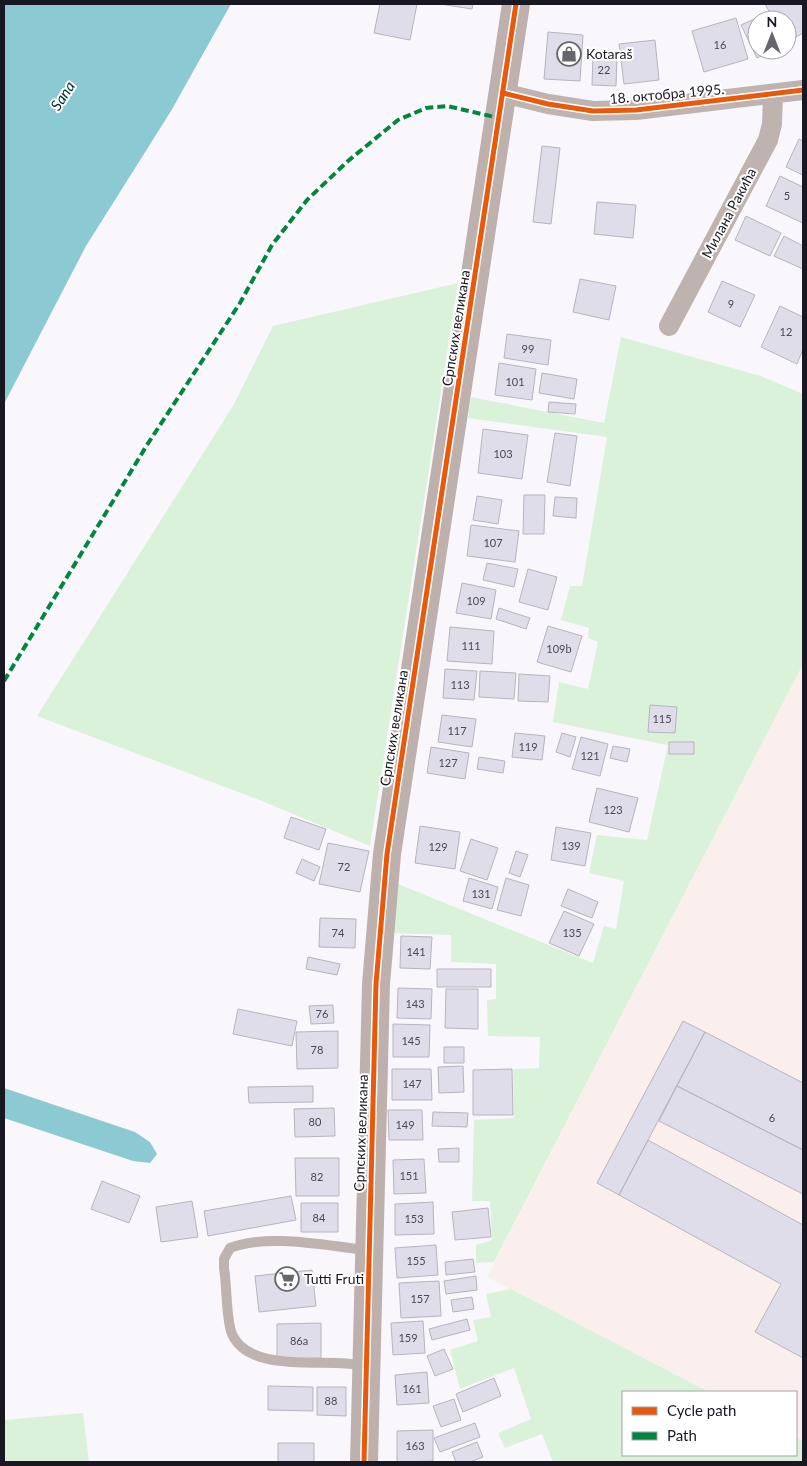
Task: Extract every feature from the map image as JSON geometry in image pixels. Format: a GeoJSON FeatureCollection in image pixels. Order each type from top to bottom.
{"type":"FeatureCollection","features":[{"type":"Feature","properties":{"kind":"main road","name":"Српских великана"},"geometry":{"type":"LineString","coordinates":[[364,1462],[376,984],[387,854],[516,4]]}},
{"type":"Feature","properties":{"kind":"street","name":"18. октобра 1995."},"geometry":{"type":"LineString","coordinates":[[503,93],[548,104],[593,111],[636,110],[803,90]]}},
{"type":"Feature","properties":{"kind":"street","name":"Милана Ракића"},"geometry":{"type":"LineString","coordinates":[[669,326],[768,140],[772,124],[773,95]]}},
{"type":"Feature","properties":{"kind":"lane"},"geometry":{"type":"LineString","coordinates":[[366,1366],[337,1361],[266,1359],[241,1348],[231,1332],[224,1259],[230,1248],[244,1242],[291,1242],[368,1250]]}},
{"type":"Feature","properties":{"kind":"shaded area"},"geometry":{"type":"Polygon","coordinates":[[[803,664],[803,1441],[797,1438],[797,1391],[707,1391],[487,1277],[803,664]]]}},
{"type":"Feature","properties":{"kind":"green space"},"geometry":{"type":"Polygon","coordinates":[[[458,283],[370,846],[262,801],[37,716],[233,406],[273,326],[458,283]]]}},
{"type":"Feature","properties":{"kind":"green space"},"geometry":{"type":"Polygon","coordinates":[[[621,337],[761,376],[803,394],[803,664],[494,1262],[476,1263],[476,1245],[492,1240],[490,1201],[472,1201],[474,1120],[514,1118],[513,1069],[539,1068],[540,1037],[488,1036],[487,1000],[496,999],[496,964],[451,962],[451,935],[389,933],[393,882],[593,963],[604,926],[616,929],[624,881],[589,873],[597,835],[647,840],[668,745],[553,722],[559,682],[588,689],[598,642],[588,638],[589,628],[561,620],[570,586],[582,586],[607,437],[468,418],[471,397],[604,423],[621,337]]]}},
{"type":"Feature","properties":{"kind":"green space"},"geometry":{"type":"Polygon","coordinates":[[[511,1289],[707,1391],[622,1391],[622,1456],[797,1456],[797,1438],[803,1441],[803,1462],[553,1462],[542,1434],[505,1448],[498,1433],[531,1419],[514,1368],[460,1389],[450,1350],[478,1341],[473,1320],[491,1317],[486,1294],[511,1289]]]}},
{"type":"Feature","properties":{"kind":"green space"},"geometry":{"type":"Polygon","coordinates":[[[83,1413],[89,1462],[4,1462],[4,1420],[83,1413]]]}},
{"type":"Feature","properties":{"kind":"water","name":"Sana"},"geometry":{"type":"Polygon","coordinates":[[[4,4],[231,4],[171,111],[86,246],[4,404],[4,4]]]}},
{"type":"Feature","properties":{"kind":"water"},"geometry":{"type":"Polygon","coordinates":[[[4,1088],[135,1132],[150,1142],[157,1154],[150,1163],[133,1161],[4,1118],[4,1088]]]}},
{"type":"Feature","properties":{"kind":"building"},"geometry":{"type":"Polygon","coordinates":[[[380,4],[417,4],[410,40],[374,33],[380,4]]]}},
{"type":"Feature","properties":{"kind":"building"},"geometry":{"type":"Polygon","coordinates":[[[440,4],[473,4],[472,9],[440,4]]]}},
{"type":"Feature","properties":{"kind":"building"},"geometry":{"type":"Polygon","coordinates":[[[765,4],[803,4],[803,33],[797,36],[797,10],[768,10],[765,4]]]}},
{"type":"Feature","properties":{"kind":"building"},"geometry":{"type":"Polygon","coordinates":[[[736,18],[747,59],[704,72],[692,31],[736,18]]]}},
{"type":"Feature","properties":{"kind":"building"},"geometry":{"type":"Polygon","coordinates":[[[747,22],[747,37],[741,25],[747,22]]]}},
{"type":"Feature","properties":{"kind":"building"},"geometry":{"type":"Polygon","coordinates":[[[548,32],[583,35],[580,81],[544,79],[548,32]]]}},
{"type":"Feature","properties":{"kind":"building"},"geometry":{"type":"Polygon","coordinates":[[[655,40],[659,80],[624,84],[619,44],[655,40]]]}},
{"type":"Feature","properties":{"kind":"building"},"geometry":{"type":"Polygon","coordinates":[[[593,54],[617,56],[616,86],[592,85],[593,54]]]}},
{"type":"Feature","properties":{"kind":"building"},"geometry":{"type":"Polygon","coordinates":[[[799,139],[803,141],[803,175],[786,167],[799,139]]]}},
{"type":"Feature","properties":{"kind":"building"},"geometry":{"type":"Polygon","coordinates":[[[542,146],[560,148],[551,224],[533,222],[542,146]]]}},
{"type":"Feature","properties":{"kind":"building"},"geometry":{"type":"Polygon","coordinates":[[[780,176],[803,187],[803,223],[766,206],[780,176]]]}},
{"type":"Feature","properties":{"kind":"building"},"geometry":{"type":"Polygon","coordinates":[[[597,202],[636,205],[633,238],[594,234],[597,202]]]}},
{"type":"Feature","properties":{"kind":"building"},"geometry":{"type":"Polygon","coordinates":[[[746,216],[781,233],[770,256],[735,240],[746,216]]]}},
{"type":"Feature","properties":{"kind":"building"},"geometry":{"type":"Polygon","coordinates":[[[784,236],[803,246],[803,269],[774,256],[784,236]]]}},
{"type":"Feature","properties":{"kind":"building"},"geometry":{"type":"Polygon","coordinates":[[[580,279],[616,286],[609,320],[573,312],[580,279]]]}},
{"type":"Feature","properties":{"kind":"building"},"geometry":{"type":"Polygon","coordinates":[[[722,281],[755,295],[740,327],[708,312],[722,281]]]}},
{"type":"Feature","properties":{"kind":"building"},"geometry":{"type":"Polygon","coordinates":[[[780,306],[803,317],[803,349],[797,364],[761,347],[780,306]]]}},
{"type":"Feature","properties":{"kind":"building"},"geometry":{"type":"Polygon","coordinates":[[[507,334],[551,340],[548,365],[504,358],[507,334]]]}},
{"type":"Feature","properties":{"kind":"building"},"geometry":{"type":"Polygon","coordinates":[[[499,363],[536,369],[532,400],[495,395],[499,363]]]}},
{"type":"Feature","properties":{"kind":"building"},"geometry":{"type":"Polygon","coordinates":[[[542,373],[577,379],[574,399],[539,393],[542,373]]]}},
{"type":"Feature","properties":{"kind":"building"},"geometry":{"type":"Polygon","coordinates":[[[549,402],[576,404],[575,414],[548,412],[549,402]]]}},
{"type":"Feature","properties":{"kind":"building"},"geometry":{"type":"Polygon","coordinates":[[[483,429],[528,435],[522,479],[478,473],[483,429]]]}},
{"type":"Feature","properties":{"kind":"building"},"geometry":{"type":"Polygon","coordinates":[[[555,433],[577,436],[570,486],[547,482],[555,433]]]}},
{"type":"Feature","properties":{"kind":"building"},"geometry":{"type":"Polygon","coordinates":[[[524,495],[545,495],[544,534],[523,534],[524,495]]]}},
{"type":"Feature","properties":{"kind":"building"},"geometry":{"type":"Polygon","coordinates":[[[477,496],[502,500],[498,524],[473,520],[477,496]]]}},
{"type":"Feature","properties":{"kind":"building"},"geometry":{"type":"Polygon","coordinates":[[[555,497],[577,498],[576,518],[553,516],[555,497]]]}},
{"type":"Feature","properties":{"kind":"building"},"geometry":{"type":"Polygon","coordinates":[[[471,525],[519,531],[515,562],[467,556],[471,525]]]}},
{"type":"Feature","properties":{"kind":"building"},"geometry":{"type":"Polygon","coordinates":[[[487,563],[518,569],[514,587],[483,580],[487,563]]]}},
{"type":"Feature","properties":{"kind":"building"},"geometry":{"type":"Polygon","coordinates":[[[528,569],[557,577],[548,610],[519,602],[528,569]]]}},
{"type":"Feature","properties":{"kind":"building"},"geometry":{"type":"Polygon","coordinates":[[[462,583],[496,590],[491,619],[456,613],[462,583]]]}},
{"type":"Feature","properties":{"kind":"building"},"geometry":{"type":"Polygon","coordinates":[[[499,608],[530,618],[526,629],[496,619],[499,608]]]}},
{"type":"Feature","properties":{"kind":"building"},"geometry":{"type":"Polygon","coordinates":[[[548,626],[582,636],[571,672],[537,662],[548,626]]]}},
{"type":"Feature","properties":{"kind":"building"},"geometry":{"type":"Polygon","coordinates":[[[450,627],[494,631],[492,664],[447,661],[450,627]]]}},
{"type":"Feature","properties":{"kind":"building"},"geometry":{"type":"Polygon","coordinates":[[[445,669],[477,671],[474,700],[443,698],[445,669]]]}},
{"type":"Feature","properties":{"kind":"building"},"geometry":{"type":"Polygon","coordinates":[[[480,671],[516,673],[514,699],[479,697],[480,671]]]}},
{"type":"Feature","properties":{"kind":"building"},"geometry":{"type":"Polygon","coordinates":[[[519,674],[550,676],[548,702],[518,701],[519,674]]]}},
{"type":"Feature","properties":{"kind":"building"},"geometry":{"type":"Polygon","coordinates":[[[650,705],[677,707],[675,733],[648,732],[650,705]]]}},
{"type":"Feature","properties":{"kind":"building"},"geometry":{"type":"Polygon","coordinates":[[[442,715],[476,719],[472,747],[438,742],[442,715]]]}},
{"type":"Feature","properties":{"kind":"building"},"geometry":{"type":"Polygon","coordinates":[[[515,733],[545,736],[542,760],[512,757],[515,733]]]}},
{"type":"Feature","properties":{"kind":"building"},"geometry":{"type":"Polygon","coordinates":[[[562,733],[576,737],[570,757],[556,752],[562,733]]]}},
{"type":"Feature","properties":{"kind":"building"},"geometry":{"type":"Polygon","coordinates":[[[581,737],[608,744],[600,776],[572,769],[581,737]]]}},
{"type":"Feature","properties":{"kind":"building"},"geometry":{"type":"Polygon","coordinates":[[[669,742],[694,742],[694,754],[669,754],[669,742]]]}},
{"type":"Feature","properties":{"kind":"building"},"geometry":{"type":"Polygon","coordinates":[[[613,746],[630,749],[627,762],[610,758],[613,746]]]}},
{"type":"Feature","properties":{"kind":"building"},"geometry":{"type":"Polygon","coordinates":[[[431,747],[469,753],[465,779],[427,773],[431,747]]]}},
{"type":"Feature","properties":{"kind":"building"},"geometry":{"type":"Polygon","coordinates":[[[479,757],[505,761],[503,773],[477,769],[479,757]]]}},
{"type":"Feature","properties":{"kind":"building"},"geometry":{"type":"Polygon","coordinates":[[[597,788],[638,798],[629,832],[589,822],[597,788]]]}},
{"type":"Feature","properties":{"kind":"building"},"geometry":{"type":"Polygon","coordinates":[[[291,817],[326,829],[319,850],[284,838],[291,817]]]}},
{"type":"Feature","properties":{"kind":"building"},"geometry":{"type":"Polygon","coordinates":[[[420,826],[460,832],[455,869],[415,863],[420,826]]]}},
{"type":"Feature","properties":{"kind":"building"},"geometry":{"type":"Polygon","coordinates":[[[556,827],[591,833],[585,866],[551,860],[556,827]]]}},
{"type":"Feature","properties":{"kind":"building"},"geometry":{"type":"Polygon","coordinates":[[[471,839],[498,848],[487,880],[460,871],[471,839]]]}},
{"type":"Feature","properties":{"kind":"building"},"geometry":{"type":"Polygon","coordinates":[[[328,843],[369,851],[360,892],[319,884],[328,843]]]}},
{"type":"Feature","properties":{"kind":"building"},"geometry":{"type":"Polygon","coordinates":[[[516,851],[528,855],[520,877],[509,873],[516,851]]]}},
{"type":"Feature","properties":{"kind":"building"},"geometry":{"type":"Polygon","coordinates":[[[302,859],[320,867],[314,881],[296,873],[302,859]]]}},
{"type":"Feature","properties":{"kind":"building"},"geometry":{"type":"Polygon","coordinates":[[[469,878],[498,887],[492,909],[463,901],[469,878]]]}},
{"type":"Feature","properties":{"kind":"building"},"geometry":{"type":"Polygon","coordinates":[[[506,878],[529,885],[521,916],[497,910],[506,878]]]}},
{"type":"Feature","properties":{"kind":"building"},"geometry":{"type":"Polygon","coordinates":[[[568,889],[598,902],[592,918],[561,906],[568,889]]]}},
{"type":"Feature","properties":{"kind":"building"},"geometry":{"type":"Polygon","coordinates":[[[564,911],[594,924],[579,956],[549,943],[564,911]]]}},
{"type":"Feature","properties":{"kind":"building"},"geometry":{"type":"Polygon","coordinates":[[[320,918],[356,919],[355,948],[319,947],[320,918]]]}},
{"type":"Feature","properties":{"kind":"building"},"geometry":{"type":"Polygon","coordinates":[[[401,936],[432,937],[430,969],[400,968],[401,936]]]}},
{"type":"Feature","properties":{"kind":"building"},"geometry":{"type":"Polygon","coordinates":[[[308,957],[340,964],[337,975],[306,969],[308,957]]]}},
{"type":"Feature","properties":{"kind":"building"},"geometry":{"type":"Polygon","coordinates":[[[437,969],[491,969],[491,987],[437,987],[437,969]]]}},
{"type":"Feature","properties":{"kind":"building"},"geometry":{"type":"Polygon","coordinates":[[[398,988],[432,989],[431,1019],[397,1018],[398,988]]]}},
{"type":"Feature","properties":{"kind":"building"},"geometry":{"type":"Polygon","coordinates":[[[446,989],[478,989],[478,1029],[445,1028],[446,989]]]}},
{"type":"Feature","properties":{"kind":"building"},"geometry":{"type":"Polygon","coordinates":[[[333,1005],[334,1023],[311,1024],[309,1006],[333,1005]]]}},
{"type":"Feature","properties":{"kind":"building"},"geometry":{"type":"Polygon","coordinates":[[[238,1009],[297,1021],[292,1046],[233,1034],[238,1009]]]}},
{"type":"Feature","properties":{"kind":"building"},"geometry":{"type":"Polygon","coordinates":[[[683,1021],[705,1032],[619,1195],[597,1183],[683,1021]]]}},
{"type":"Feature","properties":{"kind":"building"},"geometry":{"type":"Polygon","coordinates":[[[393,1024],[430,1025],[429,1057],[393,1057],[393,1024]]]}},
{"type":"Feature","properties":{"kind":"building"},"geometry":{"type":"Polygon","coordinates":[[[338,1031],[338,1068],[297,1069],[296,1032],[338,1031]]]}},
{"type":"Feature","properties":{"kind":"building"},"geometry":{"type":"Polygon","coordinates":[[[705,1032],[803,1083],[803,1150],[677,1086],[705,1032]]]}},
{"type":"Feature","properties":{"kind":"building"},"geometry":{"type":"Polygon","coordinates":[[[444,1047],[464,1047],[464,1063],[444,1063],[444,1047]]]}},
{"type":"Feature","properties":{"kind":"building"},"geometry":{"type":"Polygon","coordinates":[[[463,1066],[464,1092],[439,1093],[438,1067],[463,1066]]]}},
{"type":"Feature","properties":{"kind":"building"},"geometry":{"type":"Polygon","coordinates":[[[392,1069],[431,1069],[432,1100],[392,1100],[392,1069]]]}},
{"type":"Feature","properties":{"kind":"building"},"geometry":{"type":"Polygon","coordinates":[[[512,1069],[513,1115],[473,1115],[473,1070],[512,1069]]]}},
{"type":"Feature","properties":{"kind":"building"},"geometry":{"type":"Polygon","coordinates":[[[313,1086],[313,1102],[249,1103],[248,1087],[313,1086]]]}},
{"type":"Feature","properties":{"kind":"building"},"geometry":{"type":"Polygon","coordinates":[[[677,1086],[803,1150],[803,1194],[659,1121],[677,1086]]]}},
{"type":"Feature","properties":{"kind":"building"},"geometry":{"type":"Polygon","coordinates":[[[334,1108],[335,1136],[295,1137],[294,1109],[334,1108]]]}},
{"type":"Feature","properties":{"kind":"building"},"geometry":{"type":"Polygon","coordinates":[[[388,1110],[422,1110],[423,1140],[389,1140],[388,1110]]]}},
{"type":"Feature","properties":{"kind":"building"},"geometry":{"type":"Polygon","coordinates":[[[433,1112],[468,1113],[467,1127],[432,1126],[433,1112]]]}},
{"type":"Feature","properties":{"kind":"building"},"geometry":{"type":"Polygon","coordinates":[[[648,1140],[803,1225],[803,1358],[755,1332],[781,1284],[619,1195],[648,1140]]]}},
{"type":"Feature","properties":{"kind":"building"},"geometry":{"type":"Polygon","coordinates":[[[459,1148],[459,1162],[439,1162],[438,1149],[459,1148]]]}},
{"type":"Feature","properties":{"kind":"building"},"geometry":{"type":"Polygon","coordinates":[[[295,1158],[339,1158],[339,1196],[296,1196],[295,1158]]]}},
{"type":"Feature","properties":{"kind":"building"},"geometry":{"type":"Polygon","coordinates":[[[424,1159],[426,1193],[394,1194],[393,1160],[424,1159]]]}},
{"type":"Feature","properties":{"kind":"building"},"geometry":{"type":"Polygon","coordinates":[[[102,1181],[140,1196],[129,1223],[91,1209],[102,1181]]]}},
{"type":"Feature","properties":{"kind":"building"},"geometry":{"type":"Polygon","coordinates":[[[291,1196],[296,1220],[208,1236],[204,1211],[291,1196]]]}},
{"type":"Feature","properties":{"kind":"building"},"geometry":{"type":"Polygon","coordinates":[[[192,1201],[198,1237],[161,1242],[156,1207],[192,1201]]]}},
{"type":"Feature","properties":{"kind":"building"},"geometry":{"type":"Polygon","coordinates":[[[433,1202],[434,1234],[395,1235],[395,1204],[433,1202]]]}},
{"type":"Feature","properties":{"kind":"building"},"geometry":{"type":"Polygon","coordinates":[[[301,1203],[338,1203],[338,1232],[301,1232],[301,1203]]]}},
{"type":"Feature","properties":{"kind":"building"},"geometry":{"type":"Polygon","coordinates":[[[488,1208],[491,1237],[455,1240],[452,1212],[488,1208]]]}},
{"type":"Feature","properties":{"kind":"building"},"geometry":{"type":"Polygon","coordinates":[[[436,1245],[438,1275],[397,1278],[395,1248],[436,1245]]]}},
{"type":"Feature","properties":{"kind":"building"},"geometry":{"type":"Polygon","coordinates":[[[473,1259],[475,1272],[446,1275],[445,1262],[473,1259]]]}},
{"type":"Feature","properties":{"kind":"building"},"geometry":{"type":"Polygon","coordinates":[[[312,1270],[316,1306],[259,1312],[255,1276],[312,1270]]]}},
{"type":"Feature","properties":{"kind":"building"},"geometry":{"type":"Polygon","coordinates":[[[476,1276],[477,1290],[446,1294],[444,1281],[476,1276]]]}},
{"type":"Feature","properties":{"kind":"building"},"geometry":{"type":"Polygon","coordinates":[[[439,1281],[441,1316],[401,1318],[399,1283],[439,1281]]]}},
{"type":"Feature","properties":{"kind":"building"},"geometry":{"type":"Polygon","coordinates":[[[472,1297],[474,1309],[453,1312],[451,1300],[472,1297]]]}},
{"type":"Feature","properties":{"kind":"building"},"geometry":{"type":"Polygon","coordinates":[[[467,1319],[470,1330],[432,1340],[429,1329],[467,1319]]]}},
{"type":"Feature","properties":{"kind":"building"},"geometry":{"type":"Polygon","coordinates":[[[423,1321],[425,1353],[393,1355],[391,1323],[423,1321]]]}},
{"type":"Feature","properties":{"kind":"building"},"geometry":{"type":"Polygon","coordinates":[[[321,1323],[321,1358],[277,1359],[277,1324],[321,1323]]]}},
{"type":"Feature","properties":{"kind":"building"},"geometry":{"type":"Polygon","coordinates":[[[444,1349],[453,1369],[435,1376],[427,1356],[444,1349]]]}},
{"type":"Feature","properties":{"kind":"building"},"geometry":{"type":"Polygon","coordinates":[[[427,1372],[429,1403],[397,1405],[395,1375],[427,1372]]]}},
{"type":"Feature","properties":{"kind":"building"},"geometry":{"type":"Polygon","coordinates":[[[494,1378],[501,1396],[463,1412],[456,1394],[494,1378]]]}},
{"type":"Feature","properties":{"kind":"building"},"geometry":{"type":"Polygon","coordinates":[[[268,1386],[313,1387],[313,1411],[268,1410],[268,1386]]]}},
{"type":"Feature","properties":{"kind":"building"},"geometry":{"type":"Polygon","coordinates":[[[317,1387],[346,1387],[346,1416],[317,1415],[317,1387]]]}},
{"type":"Feature","properties":{"kind":"building"},"geometry":{"type":"Polygon","coordinates":[[[454,1399],[461,1420],[441,1427],[433,1406],[454,1399]]]}},
{"type":"Feature","properties":{"kind":"building"},"geometry":{"type":"Polygon","coordinates":[[[475,1423],[480,1437],[440,1452],[434,1438],[475,1423]]]}},
{"type":"Feature","properties":{"kind":"building"},"geometry":{"type":"Polygon","coordinates":[[[433,1430],[433,1461],[397,1462],[397,1431],[433,1430]]]}},
{"type":"Feature","properties":{"kind":"building"},"geometry":{"type":"Polygon","coordinates":[[[477,1442],[483,1457],[470,1462],[456,1462],[452,1452],[477,1442]]]}},
{"type":"Feature","properties":{"kind":"building"},"geometry":{"type":"Polygon","coordinates":[[[278,1443],[314,1443],[314,1462],[278,1462],[278,1443]]]}},
{"type":"Feature","properties":{"kind":"marked path"},"geometry":{"type":"LineString","coordinates":[[4,681],[147,445],[240,303],[272,245],[307,200],[348,161],[398,120],[426,108],[447,106],[499,118]]}},
{"type":"Feature","properties":{"kind":"cycle path"},"geometry":{"type":"LineString","coordinates":[[364,1462],[376,984],[387,854],[516,4]]}},
{"type":"Feature","properties":{"kind":"cycle path"},"geometry":{"type":"LineString","coordinates":[[503,93],[548,104],[593,111],[636,110],[803,90]]}},
{"type":"Feature","properties":{"kind":"place","name":"Kotaraš"},"geometry":{"type":"Point","coordinates":[569,54]}},
{"type":"Feature","properties":{"kind":"place","name":"Tutti Fruti"},"geometry":{"type":"Point","coordinates":[287,1279]}}]}
